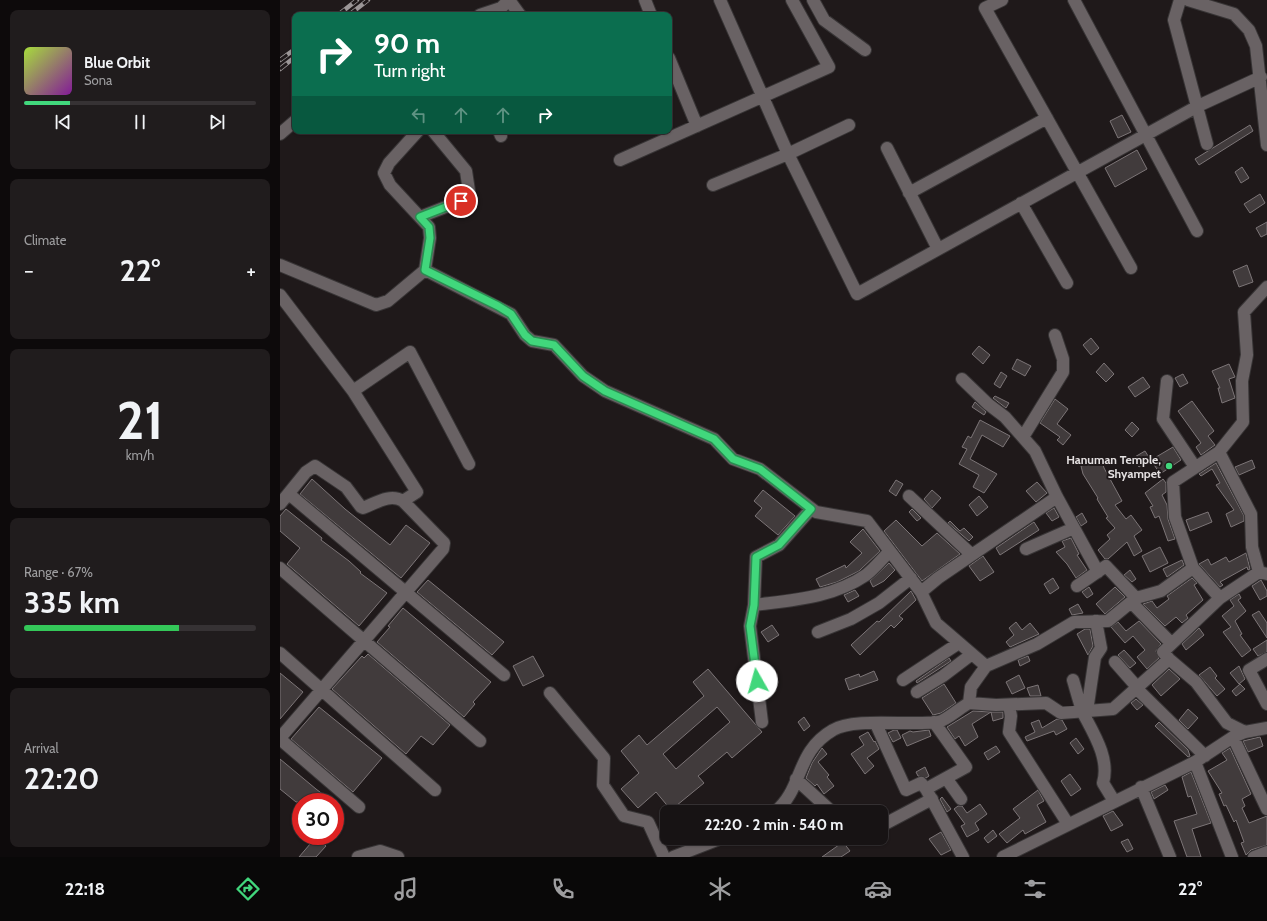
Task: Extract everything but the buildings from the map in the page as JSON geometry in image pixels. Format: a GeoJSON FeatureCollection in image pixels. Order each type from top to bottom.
{"type":"FeatureCollection","features":[{"type":"Feature","properties":{"kind":"street"},"geometry":{"type":"LineString","coordinates":[[489,12],[501,8],[509,0],[518,12]]}},
{"type":"Feature","properties":{"kind":"street"},"geometry":{"type":"LineString","coordinates":[[645,0],[650,12]]}},
{"type":"Feature","properties":{"kind":"street"},"geometry":{"type":"LineString","coordinates":[[720,0],[788,154],[856,294],[1198,106],[1261,77]]}},
{"type":"Feature","properties":{"kind":"street"},"geometry":{"type":"LineString","coordinates":[[620,160],[829,67],[792,0]]}},
{"type":"Feature","properties":{"kind":"street"},"geometry":{"type":"LineString","coordinates":[[813,0],[824,20],[865,50]]}},
{"type":"Feature","properties":{"kind":"street"},"geometry":{"type":"LineString","coordinates":[[1002,0],[985,8],[1131,268]]}},
{"type":"Feature","properties":{"kind":"street"},"geometry":{"type":"LineString","coordinates":[[1074,0],[1197,231]]}},
{"type":"Feature","properties":{"kind":"street"},"geometry":{"type":"LineString","coordinates":[[1180,0],[1174,20],[1207,144]]}},
{"type":"Feature","properties":{"kind":"street"},"geometry":{"type":"LineString","coordinates":[[1188,0],[1234,14],[1250,30],[1256,46],[1261,77],[1267,145]]}},
{"type":"Feature","properties":{"kind":"street"},"geometry":{"type":"LineString","coordinates":[[672,68],[697,126]]}},
{"type":"Feature","properties":{"kind":"street"},"geometry":{"type":"LineString","coordinates":[[909,193],[1047,118]]}},
{"type":"Feature","properties":{"kind":"street"},"geometry":{"type":"LineString","coordinates":[[280,134],[292,124]]}},
{"type":"Feature","properties":{"kind":"street"},"geometry":{"type":"LineString","coordinates":[[713,185],[788,154],[849,126]]}},
{"type":"Feature","properties":{"kind":"street"},"geometry":{"type":"LineString","coordinates":[[280,265],[376,305],[388,301],[425,270],[430,238],[429,227],[390,185],[384,173],[389,163],[415,134]]}},
{"type":"Feature","properties":{"kind":"street"},"geometry":{"type":"LineString","coordinates":[[420,217],[461,201],[469,191],[466,171],[435,134]]}},
{"type":"Feature","properties":{"kind":"street"},"geometry":{"type":"LineString","coordinates":[[887,148],[938,249]]}},
{"type":"Feature","properties":{"kind":"street"},"geometry":{"type":"LineString","coordinates":[[1021,203],[1067,283]]}},
{"type":"Feature","properties":{"kind":"street"},"geometry":{"type":"LineString","coordinates":[[425,270],[498,306],[511,314],[525,335],[532,341],[554,345],[583,376],[605,391],[714,439],[733,459],[760,469],[816,512],[867,521],[921,592],[936,623],[986,666]]}},
{"type":"Feature","properties":{"kind":"street"},"geometry":{"type":"LineString","coordinates":[[1220,598],[1193,568],[1175,517],[1173,482],[1219,452],[1244,422],[1242,381],[1247,355],[1244,312],[1267,287]]}},
{"type":"Feature","properties":{"kind":"street"},"geometry":{"type":"LineString","coordinates":[[280,295],[352,391],[417,492],[403,501]]}},
{"type":"Feature","properties":{"kind":"street"},"geometry":{"type":"LineString","coordinates":[[1023,437],[1064,372],[1064,359],[1055,334]]}},
{"type":"Feature","properties":{"kind":"street"},"geometry":{"type":"LineString","coordinates":[[352,391],[410,352],[469,464]]}},
{"type":"Feature","properties":{"kind":"street"},"geometry":{"type":"LineString","coordinates":[[962,379],[988,404],[1005,417],[1035,451],[1057,497],[1098,572]]}},
{"type":"Feature","properties":{"kind":"street"},"geometry":{"type":"LineString","coordinates":[[1167,381],[1163,419],[1194,467]]}},
{"type":"Feature","properties":{"kind":"street"},"geometry":{"type":"LineString","coordinates":[[1219,452],[1251,514],[1252,547],[1263,573],[1220,598],[1163,652],[1196,682],[1227,723],[1245,732]]}},
{"type":"Feature","properties":{"kind":"street"},"geometry":{"type":"LineString","coordinates":[[280,504],[306,472],[315,466],[346,487],[360,507],[363,508],[388,498],[398,498],[403,501],[444,543],[444,546],[280,739],[359,806]]}},
{"type":"Feature","properties":{"kind":"street"},"geometry":{"type":"LineString","coordinates":[[289,494],[404,593],[504,675]]}},
{"type":"Feature","properties":{"kind":"street"},"geometry":{"type":"LineString","coordinates":[[909,496],[972,555]]}},
{"type":"Feature","properties":{"kind":"street"},"geometry":{"type":"LineString","coordinates":[[921,592],[938,578],[1057,497]]}},
{"type":"Feature","properties":{"kind":"street"},"geometry":{"type":"LineString","coordinates":[[762,722],[750,626],[754,605],[756,557],[779,545],[811,509]]}},
{"type":"Feature","properties":{"kind":"street"},"geometry":{"type":"LineString","coordinates":[[1026,549],[1074,528]]}},
{"type":"Feature","properties":{"kind":"street"},"geometry":{"type":"LineString","coordinates":[[754,605],[805,599],[838,591],[866,574],[890,551]]}},
{"type":"Feature","properties":{"kind":"street"},"geometry":{"type":"LineString","coordinates":[[1077,586],[1106,566],[1171,643]]}},
{"type":"Feature","properties":{"kind":"street"},"geometry":{"type":"LineString","coordinates":[[280,568],[480,741]]}},
{"type":"Feature","properties":{"kind":"street"},"geometry":{"type":"LineString","coordinates":[[969,703],[971,687],[986,666],[1037,644],[1074,622],[1108,621],[1134,600],[1161,591],[1193,568]]}},
{"type":"Feature","properties":{"kind":"street"},"geometry":{"type":"LineString","coordinates":[[818,632],[851,619],[879,603],[911,578]]}},
{"type":"Feature","properties":{"kind":"street"},"geometry":{"type":"LineString","coordinates":[[1085,711],[1095,656],[1100,648],[1096,621]]}},
{"type":"Feature","properties":{"kind":"street"},"geometry":{"type":"LineString","coordinates":[[903,680],[959,643]]}},
{"type":"Feature","properties":{"kind":"street"},"geometry":{"type":"LineString","coordinates":[[280,653],[435,790]]}},
{"type":"Feature","properties":{"kind":"street"},"geometry":{"type":"LineString","coordinates":[[917,692],[944,676],[972,654]]}},
{"type":"Feature","properties":{"kind":"street"},"geometry":{"type":"LineString","coordinates":[[783,805],[796,780],[804,758],[819,738],[835,728],[849,724],[939,722],[969,703],[1009,705],[1046,703],[1061,713],[1113,709],[1169,659]]}},
{"type":"Feature","properties":{"kind":"street"},"geometry":{"type":"LineString","coordinates":[[1267,659],[1249,670],[1267,704]]}},
{"type":"Feature","properties":{"kind":"street"},"geometry":{"type":"LineString","coordinates":[[1115,662],[1136,688],[1200,759],[1232,857]]}},
{"type":"Feature","properties":{"kind":"street"},"geometry":{"type":"LineString","coordinates":[[1073,680],[1098,740],[1106,772],[1103,783],[1114,801]]}},
{"type":"Feature","properties":{"kind":"street"},"geometry":{"type":"LineString","coordinates":[[550,693],[604,758],[603,785],[624,816],[648,822],[664,857]]}},
{"type":"Feature","properties":{"kind":"street"},"geometry":{"type":"LineString","coordinates":[[1009,705],[1011,716],[1008,732],[1068,824]]}},
{"type":"Feature","properties":{"kind":"street"},"geometry":{"type":"LineString","coordinates":[[888,821],[929,794],[946,778],[966,767],[934,722]]}},
{"type":"Feature","properties":{"kind":"street"},"geometry":{"type":"LineString","coordinates":[[876,724],[906,790],[921,783],[929,794],[963,857]]}},
{"type":"Feature","properties":{"kind":"street"},"geometry":{"type":"LineString","coordinates":[[1003,857],[1018,854],[1068,824],[1200,759],[1233,737],[1245,732],[1267,728]]}},
{"type":"Feature","properties":{"kind":"street"},"geometry":{"type":"LineString","coordinates":[[1233,737],[1267,809]]}},
{"type":"Feature","properties":{"kind":"street"},"geometry":{"type":"LineString","coordinates":[[946,778],[961,799]]}},
{"type":"Feature","properties":{"kind":"street"},"geometry":{"type":"LineString","coordinates":[[796,780],[824,805]]}},
{"type":"Feature","properties":{"kind":"street"},"geometry":{"type":"LineString","coordinates":[[1141,787],[1170,857]]}},
{"type":"Feature","properties":{"kind":"street"},"geometry":{"type":"LineString","coordinates":[[673,857],[704,845]]}},
{"type":"Feature","properties":{"kind":"street"},"geometry":{"type":"LineString","coordinates":[[358,857],[380,851],[398,857]]}},
{"type":"Feature","properties":{"kind":"street"},"geometry":{"type":"LineString","coordinates":[[1254,857],[1267,852]]}},
{"type":"Feature","properties":{"kind":"railway"},"geometry":{"type":"LineString","coordinates":[[342,12],[357,0]]}},
{"type":"Feature","properties":{"kind":"railway"},"geometry":{"type":"LineString","coordinates":[[353,12],[368,0]]}},
{"type":"Feature","properties":{"kind":"railway"},"geometry":{"type":"LineString","coordinates":[[280,60],[292,51]]}},
{"type":"Feature","properties":{"kind":"railway"},"geometry":{"type":"LineString","coordinates":[[280,69],[292,59]]}},
{"type":"Feature","properties":{"kind":"place","name":"Hanuman Temple, Shyampet"},"geometry":{"type":"Point","coordinates":[1169,466]}},
{"type":"Feature","properties":{"kind":"route"},"geometry":{"type":"LineString","coordinates":[[461,201],[420,217],[429,227],[430,238],[425,270],[498,306],[511,314],[525,335],[532,341],[554,345],[565,355],[583,376],[605,391],[714,439],[733,459],[760,469],[811,509],[779,545],[756,557],[754,605],[750,626],[757,681]]}}]}
